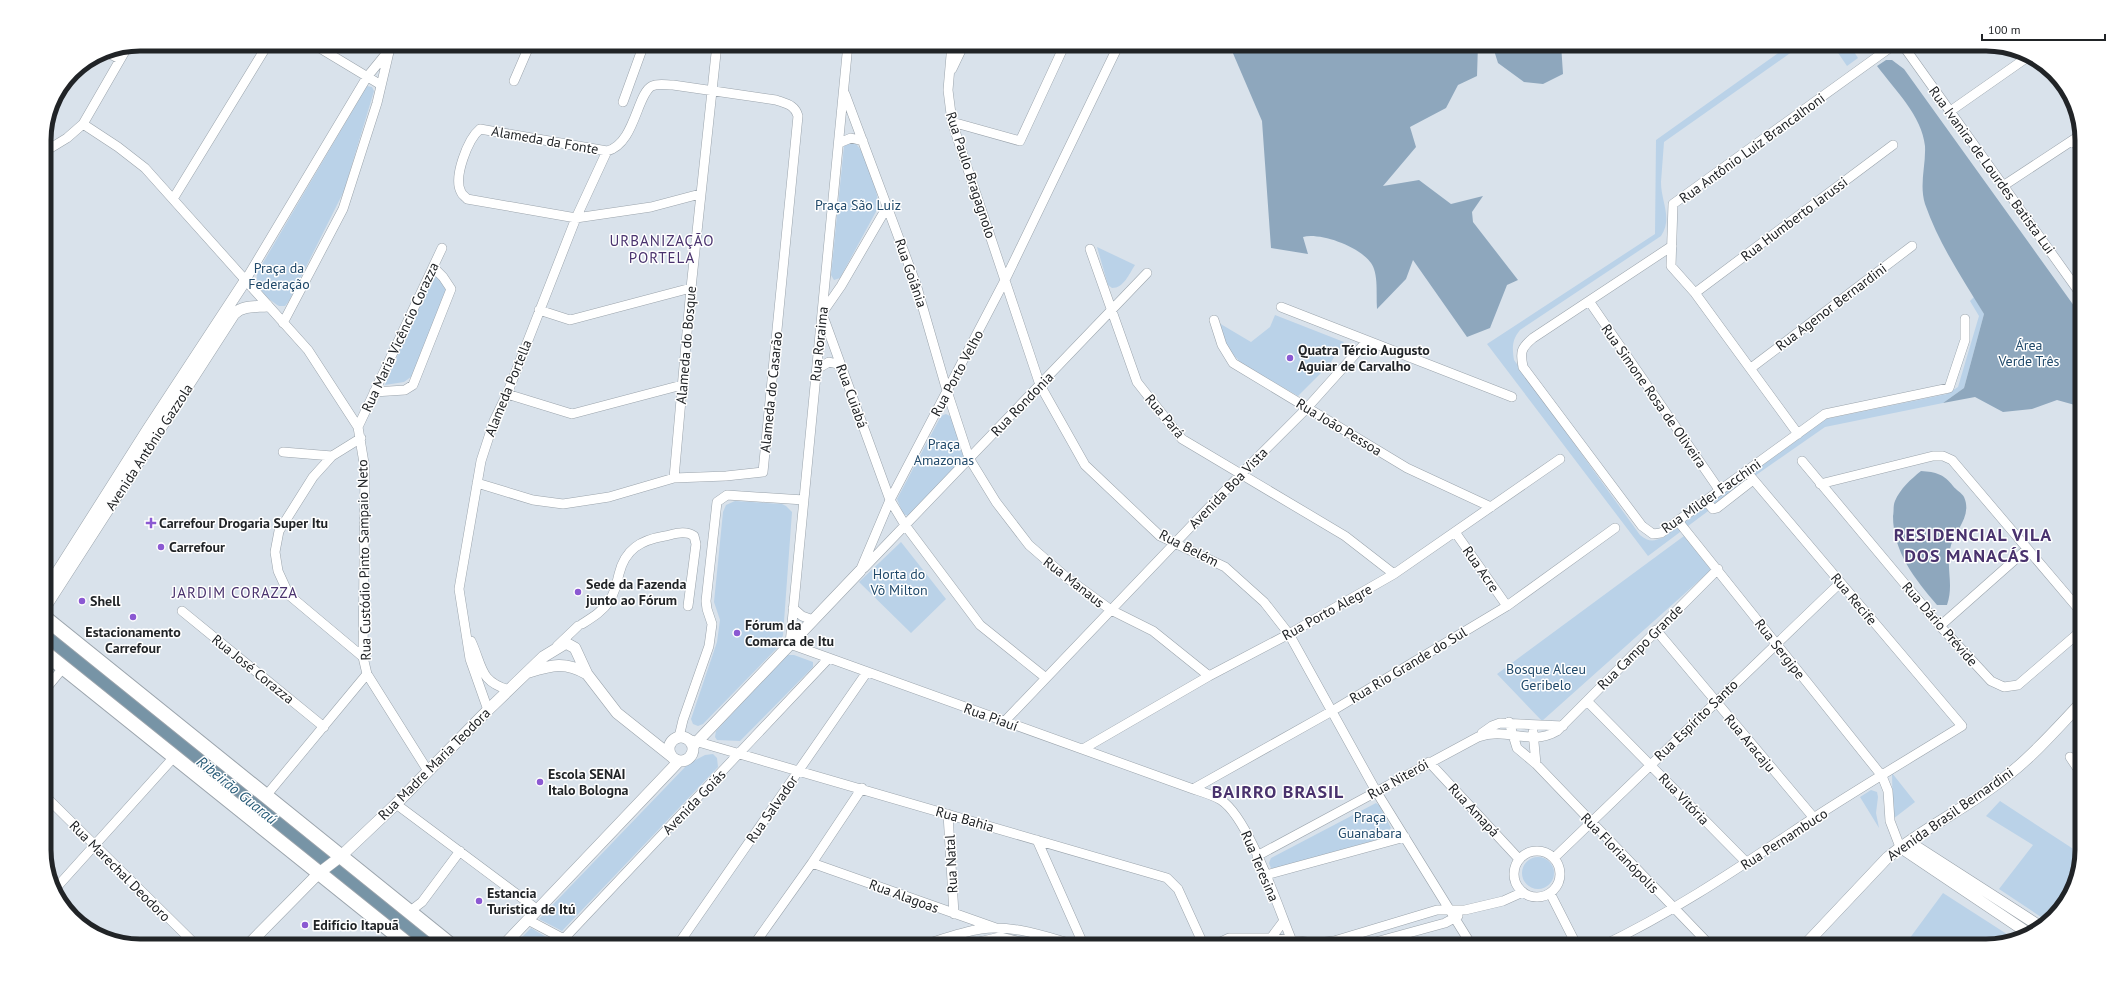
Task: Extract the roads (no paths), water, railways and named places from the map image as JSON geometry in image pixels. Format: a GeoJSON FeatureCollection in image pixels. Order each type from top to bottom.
{"type":"FeatureCollection","features":[{"type":"Feature","properties":{"kind":"main road"},"geometry":{"type":"LineString","coordinates":[[51,623],[265,797],[337,859],[443,939]]}},
{"type":"Feature","properties":{"kind":"main road"},"geometry":{"type":"LineString","coordinates":[[51,658],[174,757],[321,871],[402,939]]}},
{"type":"Feature","properties":{"kind":"street"},"geometry":{"type":"LineString","coordinates":[[173,200],[264,51]]}},
{"type":"Feature","properties":{"kind":"street"},"geometry":{"type":"LineString","coordinates":[[325,51],[381,85]]}},
{"type":"Feature","properties":{"kind":"street"},"geometry":{"type":"LineString","coordinates":[[245,281],[367,76],[388,51]]}},
{"type":"Feature","properties":{"kind":"street"},"geometry":{"type":"LineString","coordinates":[[283,323],[343,209],[390,51]]}},
{"type":"Feature","properties":{"kind":"street"},"geometry":{"type":"LineString","coordinates":[[514,81],[527,51]]}},
{"type":"Feature","properties":{"kind":"street"},"geometry":{"type":"LineString","coordinates":[[623,102],[641,51]]}},
{"type":"Feature","properties":{"kind":"street","name":"Alameda do Bosque"},"geometry":{"type":"LineString","coordinates":[[674,478],[700,194],[716,51]]}},
{"type":"Feature","properties":{"kind":"street","name":"Rua Roraima"},"geometry":{"type":"LineString","coordinates":[[790,644],[847,51]]}},
{"type":"Feature","properties":{"kind":"street","name":"Rua Paulo Bragagnolo"},"geometry":{"type":"LineString","coordinates":[[952,51],[949,96],[952,122],[1006,280]]}},
{"type":"Feature","properties":{"kind":"street"},"geometry":{"type":"LineString","coordinates":[[950,74],[961,51]]}},
{"type":"Feature","properties":{"kind":"street"},"geometry":{"type":"LineString","coordinates":[[952,122],[1020,141],[1062,51]]}},
{"type":"Feature","properties":{"kind":"street","name":"Rua Porto Velho"},"geometry":{"type":"LineString","coordinates":[[860,571],[890,500],[1006,280],[1116,51]]}},
{"type":"Feature","properties":{"kind":"street","name":"Rua Antônio Luiz Brancalhoni"},"geometry":{"type":"LineString","coordinates":[[1798,434],[1695,293],[1671,266],[1673,204],[1885,51]]}},
{"type":"Feature","properties":{"kind":"street","name":"Rua Ivanira de Lourdes Batista Lui"},"geometry":{"type":"LineString","coordinates":[[1907,51],[2075,286]]}},
{"type":"Feature","properties":{"kind":"street"},"geometry":{"type":"LineString","coordinates":[[51,148],[67,138],[83,124],[124,53]]}},
{"type":"Feature","properties":{"kind":"street"},"geometry":{"type":"LineString","coordinates":[[113,55],[120,59]]}},
{"type":"Feature","properties":{"kind":"street"},"geometry":{"type":"LineString","coordinates":[[1949,112],[2024,60]]}},
{"type":"Feature","properties":{"kind":"street","name":"Alameda da Fonte"},"geometry":{"type":"LineString","coordinates":[[700,194],[651,207],[576,218],[468,199],[461,192],[458,178],[467,148],[474,134],[480,129],[607,151],[612,150],[622,140],[637,114],[645,92],[652,86],[673,85],[712,92]]}},
{"type":"Feature","properties":{"kind":"street","name":"Rua Goiânia"},"geometry":{"type":"LineString","coordinates":[[844,90],[916,284],[947,391],[969,458]]}},
{"type":"Feature","properties":{"kind":"street","name":"Alameda do Casarão"},"geometry":{"type":"LineString","coordinates":[[477,483],[533,500],[563,504],[609,497],[674,478],[726,476],[762,472],[798,116],[796,109],[791,105],[776,100],[712,92]]}},
{"type":"Feature","properties":{"kind":"street","name":"Rua Custódio Pinto Sampaio Neto"},"geometry":{"type":"LineString","coordinates":[[83,124],[132,156],[173,200],[308,350],[358,427],[365,469],[363,657],[367,674],[428,771]]}},
{"type":"Feature","properties":{"kind":"street"},"geometry":{"type":"LineString","coordinates":[[840,126],[857,124]]}},
{"type":"Feature","properties":{"kind":"street"},"geometry":{"type":"LineString","coordinates":[[839,143],[851,138],[863,141]]}},
{"type":"Feature","properties":{"kind":"street"},"geometry":{"type":"LineString","coordinates":[[2003,186],[2073,140],[2075,143]]}},
{"type":"Feature","properties":{"kind":"street","name":"Rua Humberto Iarussi"},"geometry":{"type":"LineString","coordinates":[[1695,293],[1893,145]]}},
{"type":"Feature","properties":{"kind":"street","name":"Alameda Portella"},"geometry":{"type":"LineString","coordinates":[[488,710],[470,659],[468,636],[459,589],[484,448],[507,394],[576,218],[607,151]]}},
{"type":"Feature","properties":{"kind":"street"},"geometry":{"type":"LineString","coordinates":[[822,313],[841,286],[887,207]]}},
{"type":"Feature","properties":{"kind":"street","name":"Rua Milder Facchini"},"geometry":{"type":"LineString","coordinates":[[1672,246],[1526,344],[1521,354],[1523,367],[1642,526],[1653,534],[1661,533],[1825,414],[1949,388],[1965,340],[1965,319]]}},
{"type":"Feature","properties":{"kind":"street","name":"Rua Agenor Bernardini"},"geometry":{"type":"LineString","coordinates":[[1751,368],[1912,246]]}},
{"type":"Feature","properties":{"kind":"street","name":"Rua Maria Vicêncio Corazza"},"geometry":{"type":"LineString","coordinates":[[358,427],[442,248]]}},
{"type":"Feature","properties":{"kind":"street","name":"Rua Pará"},"geometry":{"type":"LineString","coordinates":[[1090,249],[1137,382],[1182,439],[1345,536],[1394,574]]}},
{"type":"Feature","properties":{"kind":"street"},"geometry":{"type":"LineString","coordinates":[[374,392],[405,390],[414,385],[451,289],[443,277],[433,267]]}},
{"type":"Feature","properties":{"kind":"street","name":"Rua Rondonia"},"geometry":{"type":"LineString","coordinates":[[813,620],[1147,273]]}},
{"type":"Feature","properties":{"kind":"street","name":"Rua Belém"},"geometry":{"type":"LineString","coordinates":[[1006,280],[1040,384],[1085,465],[1160,536],[1225,567],[1264,602],[1289,634],[1376,791],[1468,939]]}},
{"type":"Feature","properties":{"kind":"street","name":"Avenida Antônio Gazzola"},"geometry":{"type":"LineString","coordinates":[[51,597],[148,429],[245,281]]}},
{"type":"Feature","properties":{"kind":"street"},"geometry":{"type":"LineString","coordinates":[[539,310],[570,320],[691,288]]}},
{"type":"Feature","properties":{"kind":"street","name":"Rua Simone Rosa de Oliveira"},"geometry":{"type":"LineString","coordinates":[[1588,302],[1720,491]]}},
{"type":"Feature","properties":{"kind":"street","name":"Avenida Antônio Gazzola"},"geometry":{"type":"LineString","coordinates":[[51,584],[86,537],[234,314],[239,309],[246,307],[267,306]]}},
{"type":"Feature","properties":{"kind":"street"},"geometry":{"type":"LineString","coordinates":[[1280,308],[1512,397]]}},
{"type":"Feature","properties":{"kind":"street","name":"Rua Cuiabá"},"geometry":{"type":"LineString","coordinates":[[822,313],[890,500],[905,525],[980,625],[1046,678]]}},
{"type":"Feature","properties":{"kind":"street","name":"Rua João Pessoa"},"geometry":{"type":"LineString","coordinates":[[1214,320],[1222,345],[1233,363],[1407,468],[1491,506]]}},
{"type":"Feature","properties":{"kind":"street","name":"Avenida Boa Vista"},"geometry":{"type":"LineString","coordinates":[[1004,722],[1240,474],[1306,408],[1367,341]]}},
{"type":"Feature","properties":{"kind":"street"},"geometry":{"type":"LineString","coordinates":[[817,369],[829,362],[841,365]]}},
{"type":"Feature","properties":{"kind":"street"},"geometry":{"type":"LineString","coordinates":[[507,394],[572,414],[682,385]]}},
{"type":"Feature","properties":{"kind":"street"},"geometry":{"type":"LineString","coordinates":[[361,438],[332,456],[313,477],[282,525],[276,542],[276,561],[278,571],[289,595],[363,657]]}},
{"type":"Feature","properties":{"kind":"street"},"geometry":{"type":"LineString","coordinates":[[283,452],[332,456]]}},
{"type":"Feature","properties":{"kind":"street"},"geometry":{"type":"LineString","coordinates":[[1820,484],[1933,456],[1943,456],[1952,460],[2075,604]]}},
{"type":"Feature","properties":{"kind":"street","name":"Rua Manaus"},"geometry":{"type":"LineString","coordinates":[[969,458],[996,502],[1028,544],[1066,578],[1111,610],[1153,631],[1209,676]]}},
{"type":"Feature","properties":{"kind":"street","name":"Rua Porto Alegre"},"geometry":{"type":"LineString","coordinates":[[1083,749],[1209,676],[1289,634],[1394,574],[1560,459]]}},
{"type":"Feature","properties":{"kind":"street","name":"Rua Dário Prévide"},"geometry":{"type":"LineString","coordinates":[[1802,461],[1940,626],[1991,681],[2004,687],[2018,686],[2075,636]]}},
{"type":"Feature","properties":{"kind":"street","name":"Rua Recife"},"geometry":{"type":"LineString","coordinates":[[1746,471],[1962,726]]}},
{"type":"Feature","properties":{"kind":"street"},"geometry":{"type":"LineString","coordinates":[[1706,501],[1713,509],[1717,508],[1753,480]]}},
{"type":"Feature","properties":{"kind":"street"},"geometry":{"type":"LineString","coordinates":[[557,648],[566,643],[572,645],[587,674],[617,713],[675,758],[688,759],[693,751],[686,740],[682,720],[711,638],[712,624],[706,601],[717,502],[727,495],[804,500]]}},
{"type":"Feature","properties":{"kind":"street","name":"Rua Sergipe"},"geometry":{"type":"LineString","coordinates":[[1678,521],[1718,569],[1775,644],[1882,776]]}},
{"type":"Feature","properties":{"kind":"street","name":"Rua Rio Grande do Sul"},"geometry":{"type":"LineString","coordinates":[[1193,789],[1332,712],[1507,606],[1615,528]]}},
{"type":"Feature","properties":{"kind":"street"},"geometry":{"type":"LineString","coordinates":[[587,674],[566,665],[555,658],[557,648],[580,625],[602,610],[610,600],[624,561],[636,546],[646,540],[682,532],[689,533],[694,536],[696,544],[688,606]]}},
{"type":"Feature","properties":{"kind":"street","name":"Rua Acre"},"geometry":{"type":"LineString","coordinates":[[1455,532],[1507,606]]}},
{"type":"Feature","properties":{"kind":"street"},"geometry":{"type":"LineString","coordinates":[[1940,626],[2027,549]]}},
{"type":"Feature","properties":{"kind":"street","name":"Rua Campo Grande"},"geometry":{"type":"LineString","coordinates":[[1535,754],[1550,736],[1563,726],[1656,630],[1718,569]]}},
{"type":"Feature","properties":{"kind":"street","name":"Rua Espírito Santo"},"geometry":{"type":"LineString","coordinates":[[1554,858],[1649,764],[1840,583]]}},
{"type":"Feature","properties":{"kind":"street"},"geometry":{"type":"LineString","coordinates":[[650,739],[662,741],[686,740],[709,730],[813,620],[802,616],[794,608]]}},
{"type":"Feature","properties":{"kind":"street","name":"Rua José Corazza"},"geometry":{"type":"LineString","coordinates":[[182,611],[324,727]]}},
{"type":"Feature","properties":{"kind":"street","name":"Rua Aracaju"},"geometry":{"type":"LineString","coordinates":[[1656,630],[1814,818]]}},
{"type":"Feature","properties":{"kind":"street","name":"Alameda Portella"},"geometry":{"type":"LineString","coordinates":[[468,636],[485,677],[496,686],[509,690]]}},
{"type":"Feature","properties":{"kind":"street","name":"Rua Piauí"},"geometry":{"type":"LineString","coordinates":[[790,644],[1193,789]]}},
{"type":"Feature","properties":{"kind":"street","name":"Rua Madre Maria Teodora"},"geometry":{"type":"LineString","coordinates":[[321,871],[337,859],[396,804],[488,710],[543,657],[557,648]]}},
{"type":"Feature","properties":{"kind":"street"},"geometry":{"type":"LineString","coordinates":[[566,665],[578,655]]}},
{"type":"Feature","properties":{"kind":"street","name":"Avenida Goiás"},"geometry":{"type":"LineString","coordinates":[[564,938],[741,753],[829,658]]}},
{"type":"Feature","properties":{"kind":"street","name":"Rua Madre Maria Teodora"},"geometry":{"type":"LineString","coordinates":[[529,672],[548,666],[566,665]]}},
{"type":"Feature","properties":{"kind":"street"},"geometry":{"type":"LineString","coordinates":[[51,682],[63,668]]}},
{"type":"Feature","properties":{"kind":"street","name":"Rua Salvador"},"geometry":{"type":"LineString","coordinates":[[682,939],[867,672]]}},
{"type":"Feature","properties":{"kind":"street"},"geometry":{"type":"LineString","coordinates":[[265,797],[367,674]]}},
{"type":"Feature","properties":{"kind":"street","name":"Rua Vitória"},"geometry":{"type":"LineString","coordinates":[[1587,701],[1747,864]]}},
{"type":"Feature","properties":{"kind":"street","name":"Avenida Brasil Bernardini"},"geometry":{"type":"LineString","coordinates":[[1811,939],[1887,858],[1904,844],[1949,817],[2008,775],[2075,709]]}},
{"type":"Feature","properties":{"kind":"street"},"geometry":{"type":"LineString","coordinates":[[1509,722],[1563,726]]}},
{"type":"Feature","properties":{"kind":"street","name":"Rua Niterói"},"geometry":{"type":"LineString","coordinates":[[1478,737],[1492,726],[1509,722]]}},
{"type":"Feature","properties":{"kind":"street","name":"Rua Florianópolis"},"geometry":{"type":"LineString","coordinates":[[1509,722],[1517,748],[1536,764],[1590,822],[1704,939]]}},
{"type":"Feature","properties":{"kind":"street"},"geometry":{"type":"LineString","coordinates":[[1532,724],[1536,764]]}},
{"type":"Feature","properties":{"kind":"street","name":"Rua Pernambuco"},"geometry":{"type":"LineString","coordinates":[[1617,939],[1640,928],[1747,864],[1814,818],[1962,726]]}},
{"type":"Feature","properties":{"kind":"street"},"geometry":{"type":"LineString","coordinates":[[675,758],[669,747],[709,730]]}},
{"type":"Feature","properties":{"kind":"street","name":"Rua Niterói"},"geometry":{"type":"LineString","coordinates":[[1257,856],[1429,762],[1478,737],[1495,732],[1533,737]]}},
{"type":"Feature","properties":{"kind":"street"},"geometry":{"type":"LineString","coordinates":[[1533,737],[1550,736]]}},
{"type":"Feature","properties":{"kind":"street","name":"Rua Bahia"},"geometry":{"type":"LineString","coordinates":[[686,740],[741,753],[1167,878],[1178,889],[1201,939]]}},
{"type":"Feature","properties":{"kind":"street"},"geometry":{"type":"LineString","coordinates":[[59,885],[174,757]]}},
{"type":"Feature","properties":{"kind":"street"},"geometry":{"type":"LineString","coordinates":[[2070,757],[2075,764]]}},
{"type":"Feature","properties":{"kind":"street"},"geometry":{"type":"LineString","coordinates":[[510,939],[538,910],[675,758]]}},
{"type":"Feature","properties":{"kind":"street","name":"Rua Amapá"},"geometry":{"type":"LineString","coordinates":[[1429,762],[1519,859]]}},
{"type":"Feature","properties":{"kind":"street"},"geometry":{"type":"LineString","coordinates":[[1882,776],[1888,791],[1890,821],[1895,836],[2024,930]]}},
{"type":"Feature","properties":{"kind":"street"},"geometry":{"type":"LineString","coordinates":[[758,939],[812,864],[862,788]]}},
{"type":"Feature","properties":{"kind":"street","name":"Rua Teresina"},"geometry":{"type":"LineString","coordinates":[[1193,789],[1221,801],[1242,824],[1266,875],[1291,939]]}},
{"type":"Feature","properties":{"kind":"street","name":"Rua Marechal Deodoro"},"geometry":{"type":"LineString","coordinates":[[51,802],[190,939]]}},
{"type":"Feature","properties":{"kind":"street"},"geometry":{"type":"LineString","coordinates":[[396,804],[538,910]]}},
{"type":"Feature","properties":{"kind":"street","name":"Rua Natal"},"geometry":{"type":"LineString","coordinates":[[948,814],[958,916]]}},
{"type":"Feature","properties":{"kind":"street"},"geometry":{"type":"LineString","coordinates":[[1266,875],[1405,837]]}},
{"type":"Feature","properties":{"kind":"street"},"geometry":{"type":"LineString","coordinates":[[1037,840],[1081,939]]}},
{"type":"Feature","properties":{"kind":"street"},"geometry":{"type":"LineString","coordinates":[[1904,844],[2036,924]]}},
{"type":"Feature","properties":{"kind":"street"},"geometry":{"type":"LineString","coordinates":[[409,912],[422,902],[460,851]]}},
{"type":"Feature","properties":{"kind":"street"},"geometry":{"type":"LineString","coordinates":[[1538,851],[1545,852],[1554,858],[1560,868],[1560,876],[1558,884],[1550,893],[1534,897],[1523,892],[1517,885],[1514,876],[1515,867],[1519,859],[1528,853],[1538,851]]}},
{"type":"Feature","properties":{"kind":"street","name":"Rua Alagoas"},"geometry":{"type":"LineString","coordinates":[[812,864],[996,928]]}},
{"type":"Feature","properties":{"kind":"street"},"geometry":{"type":"LineString","coordinates":[[254,939],[321,871]]}},
{"type":"Feature","properties":{"kind":"street"},"geometry":{"type":"LineString","coordinates":[[1337,939],[1437,910],[1466,910],[1503,901],[1523,892]]}},
{"type":"Feature","properties":{"kind":"street"},"geometry":{"type":"LineString","coordinates":[[1550,893],[1573,939]]}},
{"type":"Feature","properties":{"kind":"street"},"geometry":{"type":"LineString","coordinates":[[1385,939],[1455,919],[1466,910]]}},
{"type":"Feature","properties":{"kind":"street"},"geometry":{"type":"LineString","coordinates":[[958,916],[971,931],[974,939]]}},
{"type":"Feature","properties":{"kind":"street"},"geometry":{"type":"LineString","coordinates":[[528,920],[564,938]]}},
{"type":"Feature","properties":{"kind":"street"},"geometry":{"type":"LineString","coordinates":[[1271,938],[1283,922]]}},
{"type":"Feature","properties":{"kind":"street"},"geometry":{"type":"LineString","coordinates":[[944,939],[971,931],[996,928],[1014,930],[1051,939]]}},
{"type":"Feature","properties":{"kind":"street"},"geometry":{"type":"LineString","coordinates":[[992,939],[1000,937],[1008,939]]}},
{"type":"Feature","properties":{"kind":"street"},"geometry":{"type":"LineString","coordinates":[[1227,939],[1275,939]]}},
{"type":"Feature","properties":{"kind":"waterway","name":"Ribeirão Guaraú"},"geometry":{"type":"LineString","coordinates":[[51,641],[420,939]]}},
{"type":"Feature","properties":{"kind":"place","name":"Quatra Tércio Augusto Aguiar de Carvalho"},"geometry":{"type":"Point","coordinates":[1290,358]}},
{"type":"Feature","properties":{"kind":"place","name":"Carrefour Drogaria Super Itu"},"geometry":{"type":"Point","coordinates":[151,523]}},
{"type":"Feature","properties":{"kind":"place","name":"Carrefour"},"geometry":{"type":"Point","coordinates":[161,547]}},
{"type":"Feature","properties":{"kind":"place","name":"Sede da Fazenda junto ao Fórum"},"geometry":{"type":"Point","coordinates":[578,592]}},
{"type":"Feature","properties":{"kind":"place","name":"Shell"},"geometry":{"type":"Point","coordinates":[82,601]}},
{"type":"Feature","properties":{"kind":"place","name":"Estacionamento Carrefour"},"geometry":{"type":"Point","coordinates":[133,617]}},
{"type":"Feature","properties":{"kind":"place","name":"Fórum da Comarca de Itu"},"geometry":{"type":"Point","coordinates":[737,633]}},
{"type":"Feature","properties":{"kind":"place","name":"Escola SENAI Italo Bologna"},"geometry":{"type":"Point","coordinates":[540,782]}},
{"type":"Feature","properties":{"kind":"place","name":"Estancia Turistica de Itú"},"geometry":{"type":"Point","coordinates":[479,901]}},
{"type":"Feature","properties":{"kind":"place","name":"Edifício Itapuã"},"geometry":{"type":"Point","coordinates":[305,925]}},
{"type":"Feature","properties":{"kind":"district","name":"URBANIZAÇÃO PORTELA"},"geometry":{"type":"Point","coordinates":[662,248]}},
{"type":"Feature","properties":{"kind":"district","name":"RESIDENCIAL VILA DOS MANACÁS I"},"geometry":{"type":"Point","coordinates":[1973,544]}},
{"type":"Feature","properties":{"kind":"district","name":"JARDIM CORAZZA"},"geometry":{"type":"Point","coordinates":[235,592]}},
{"type":"Feature","properties":{"kind":"district","name":"BAIRRO BRASIL"},"geometry":{"type":"Point","coordinates":[1278,791]}},
{"type":"Feature","properties":{"kind":"park label","name":"Praça São Luiz"},"geometry":{"type":"Point","coordinates":[858,205]}},
{"type":"Feature","properties":{"kind":"park label","name":"Praça da Federação"},"geometry":{"type":"Point","coordinates":[279,276]}},
{"type":"Feature","properties":{"kind":"park label","name":"Área Verde Três"},"geometry":{"type":"Point","coordinates":[2029,354]}},
{"type":"Feature","properties":{"kind":"park label","name":"Praça Amazonas"},"geometry":{"type":"Point","coordinates":[944,452]}},
{"type":"Feature","properties":{"kind":"park label","name":"Horta do Võ Milton"},"geometry":{"type":"Point","coordinates":[899,582]}},
{"type":"Feature","properties":{"kind":"park label","name":"Bosque Alceu Geribelo"},"geometry":{"type":"Point","coordinates":[1546,678]}},
{"type":"Feature","properties":{"kind":"park label","name":"Praça Guanabara"},"geometry":{"type":"Point","coordinates":[1370,826]}}]}
